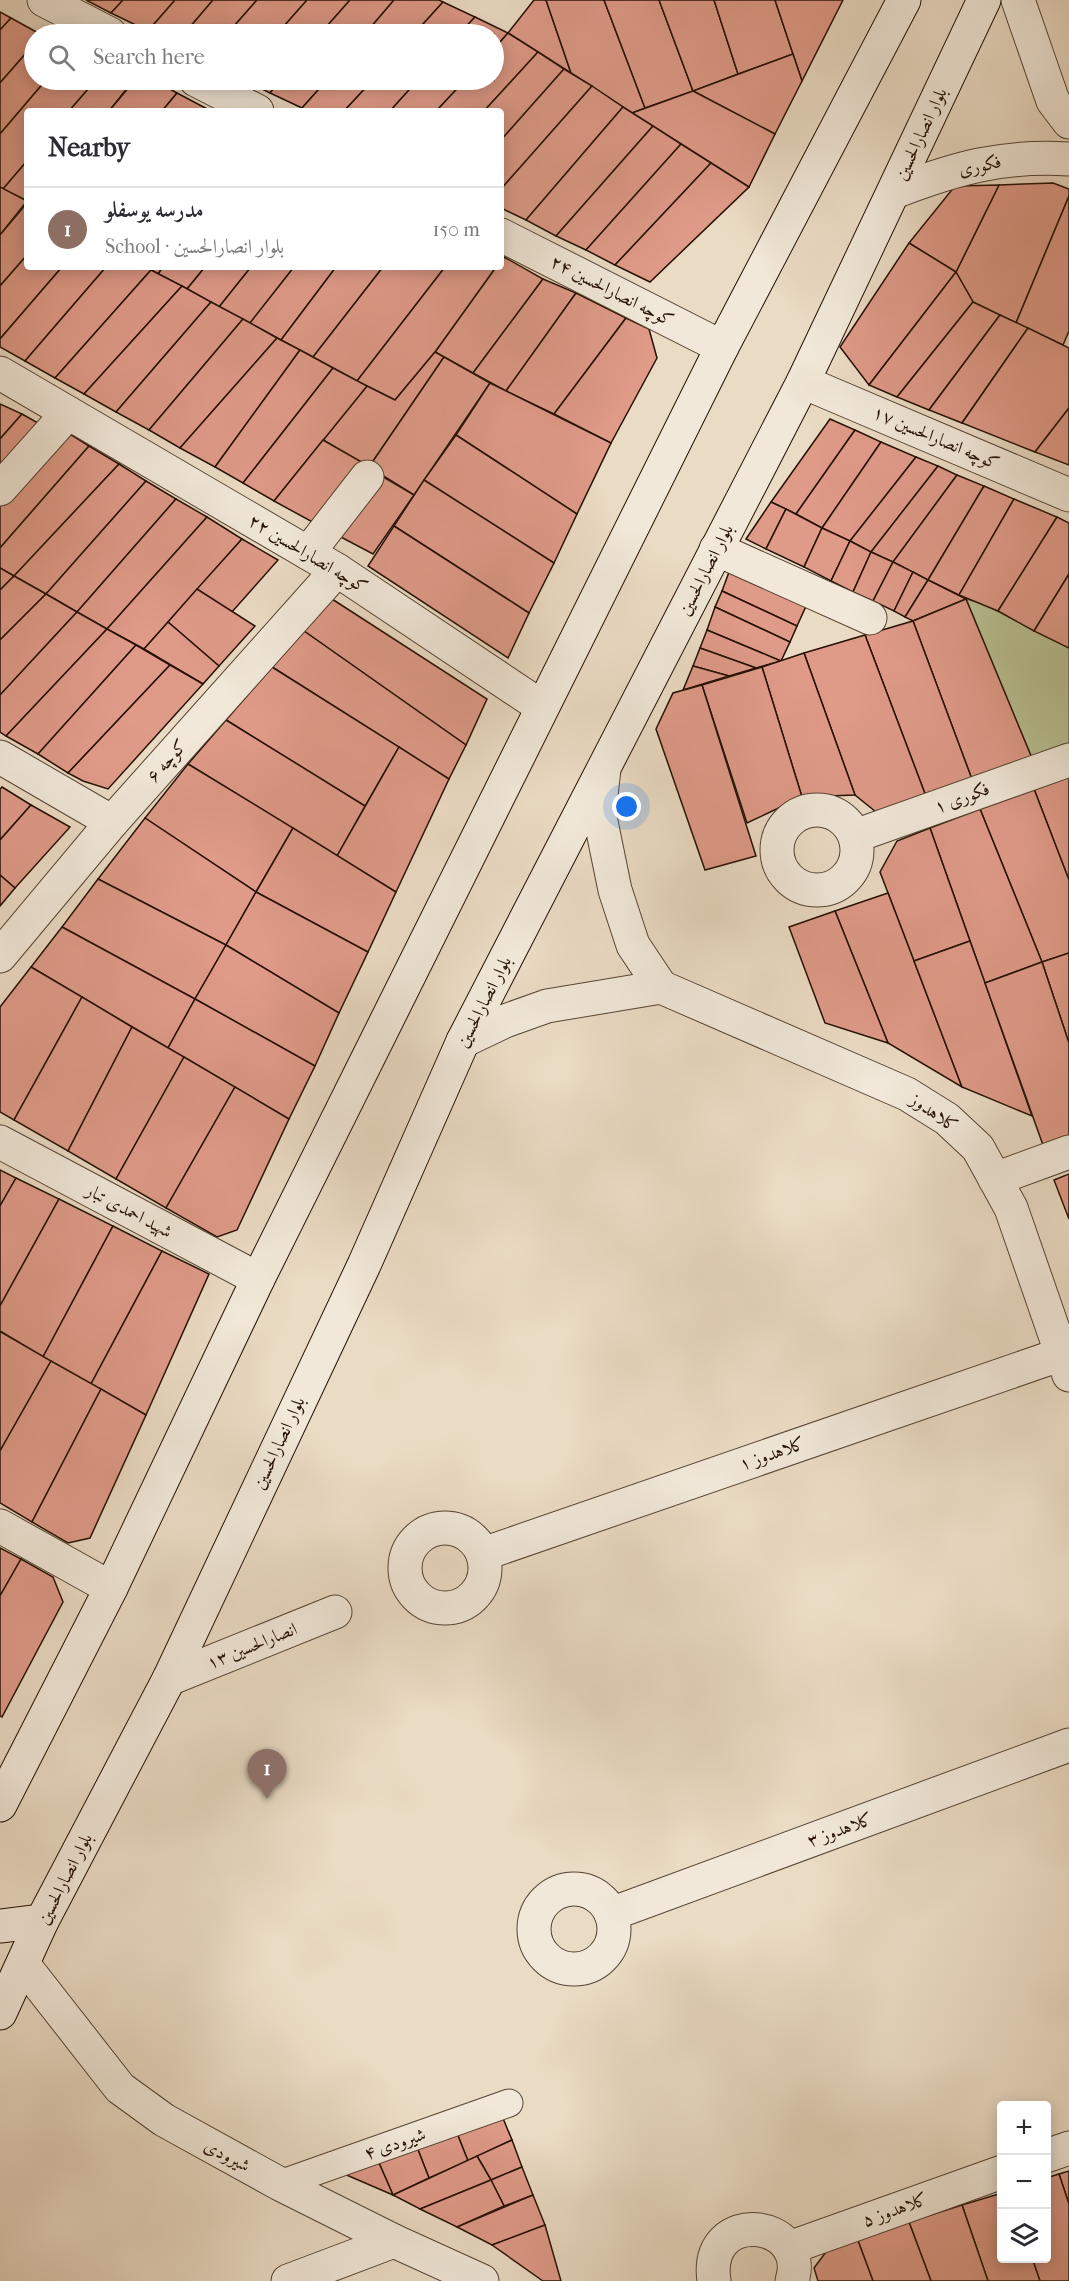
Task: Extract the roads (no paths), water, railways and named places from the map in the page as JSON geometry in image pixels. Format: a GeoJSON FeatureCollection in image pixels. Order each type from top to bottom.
{"type":"FeatureCollection","features":[{"type":"Feature","properties":{"kind":"street"},"geometry":{"type":"LineString","coordinates":[[44,0],[91,24]]}},
{"type":"Feature","properties":{"kind":"street"},"geometry":{"type":"LineString","coordinates":[[0,1805],[111,1588],[258,1280],[722,347],[904,0]]}},
{"type":"Feature","properties":{"kind":"street","name":"بلوار انصارالحسین"},"geometry":{"type":"LineString","coordinates":[[0,2013],[8,1961],[42,1921],[169,1679],[364,1265],[463,1041],[803,382],[984,0]]}},
{"type":"Feature","properties":{"kind":"street"},"geometry":{"type":"LineString","coordinates":[[1018,0],[1053,101],[1069,122]]}},
{"type":"Feature","properties":{"kind":"street"},"geometry":{"type":"LineString","coordinates":[[213,90],[244,108]]}},
{"type":"Feature","properties":{"kind":"street","name":"فکوری"},"geometry":{"type":"LineString","coordinates":[[894,192],[978,165],[1029,157],[1069,159]]}},
{"type":"Feature","properties":{"kind":"street","name":"کوچه انصارالحسین ۲۴"},"geometry":{"type":"LineString","coordinates":[[504,237],[722,347]]}},
{"type":"Feature","properties":{"kind":"street","name":"کوچه انصارالحسین ۲۲"},"geometry":{"type":"LineString","coordinates":[[0,373],[337,570],[542,707]]}},
{"type":"Feature","properties":{"kind":"street","name":"کوچه انصارالحسین ۱۷"},"geometry":{"type":"LineString","coordinates":[[803,382],[1069,495]]}},
{"type":"Feature","properties":{"kind":"street"},"geometry":{"type":"LineString","coordinates":[[0,489],[68,413]]}},
{"type":"Feature","properties":{"kind":"street"},"geometry":{"type":"LineString","coordinates":[[308,553],[367,477]]}},
{"type":"Feature","properties":{"kind":"street"},"geometry":{"type":"LineString","coordinates":[[717,549],[870,618]]}},
{"type":"Feature","properties":{"kind":"street","name":"کوچه ۶"},"geometry":{"type":"LineString","coordinates":[[0,956],[112,822],[337,570]]}},
{"type":"Feature","properties":{"kind":"street"},"geometry":{"type":"LineString","coordinates":[[0,757],[112,822]]}},
{"type":"Feature","properties":{"kind":"street","name":"فکوری ۱"},"geometry":{"type":"LineString","coordinates":[[855,836],[1069,760]]}},
{"type":"Feature","properties":{"kind":"street"},"geometry":{"type":"LineString","coordinates":[[463,1041],[505,1021],[547,1006],[661,987],[633,945],[615,890],[599,812],[604,768]]}},
{"type":"Feature","properties":{"kind":"street","name":"کلاهدوز"},"geometry":{"type":"LineString","coordinates":[[661,987],[907,1094],[947,1119],[978,1148],[1011,1208],[1065,1364]]}},
{"type":"Feature","properties":{"kind":"street","name":"شهید احمدی تبار"},"geometry":{"type":"LineString","coordinates":[[0,1142],[258,1280]]}},
{"type":"Feature","properties":{"kind":"street"},"geometry":{"type":"LineString","coordinates":[[995,1179],[1069,1152]]}},
{"type":"Feature","properties":{"kind":"street","name":"کلاهدوز ۱"},"geometry":{"type":"LineString","coordinates":[[483,1554],[1065,1364]]}},
{"type":"Feature","properties":{"kind":"street"},"geometry":{"type":"LineString","coordinates":[[0,1527],[111,1588]]}},
{"type":"Feature","properties":{"kind":"street","name":"انصارالحسین ۱۳"},"geometry":{"type":"LineString","coordinates":[[169,1679],[335,1612]]}},
{"type":"Feature","properties":{"kind":"street","name":"کلاهدوز ۳"},"geometry":{"type":"LineString","coordinates":[[611,1914],[1069,1745]]}},
{"type":"Feature","properties":{"kind":"street"},"geometry":{"type":"LineString","coordinates":[[0,1926],[42,1921]]}},
{"type":"Feature","properties":{"kind":"street"},"geometry":{"type":"LineString","coordinates":[[0,1994],[8,1961]]}},
{"type":"Feature","properties":{"kind":"street","name":"شیرودی"},"geometry":{"type":"LineString","coordinates":[[8,1961],[120,2088],[189,2136],[394,2241],[482,2281]]}},
{"type":"Feature","properties":{"kind":"street"},"geometry":{"type":"LineString","coordinates":[[1050,2155],[1069,2148]]}},
{"type":"Feature","properties":{"kind":"street","name":"کلاهدوز ۵"},"geometry":{"type":"LineString","coordinates":[[789,2248],[997,2174]]}},
{"type":"Feature","properties":{"kind":"street"},"geometry":{"type":"LineString","coordinates":[[714,2281],[713,2269],[718,2250],[731,2235],[742,2230],[769,2230],[789,2248],[793,2260],[792,2281]]}},
{"type":"Feature","properties":{"kind":"street"},"geometry":{"type":"LineString","coordinates":[[288,2281],[394,2241]]}},
{"type":"Feature","properties":{"kind":"lane","name":"شیرودی ۴"},"geometry":{"type":"LineString","coordinates":[[280,2184],[509,2103]]}},
{"type":"Feature","properties":{"kind":"place","name":"مدرسه یوسفلو"},"geometry":{"type":"Point","coordinates":[267,1799]}}]}
